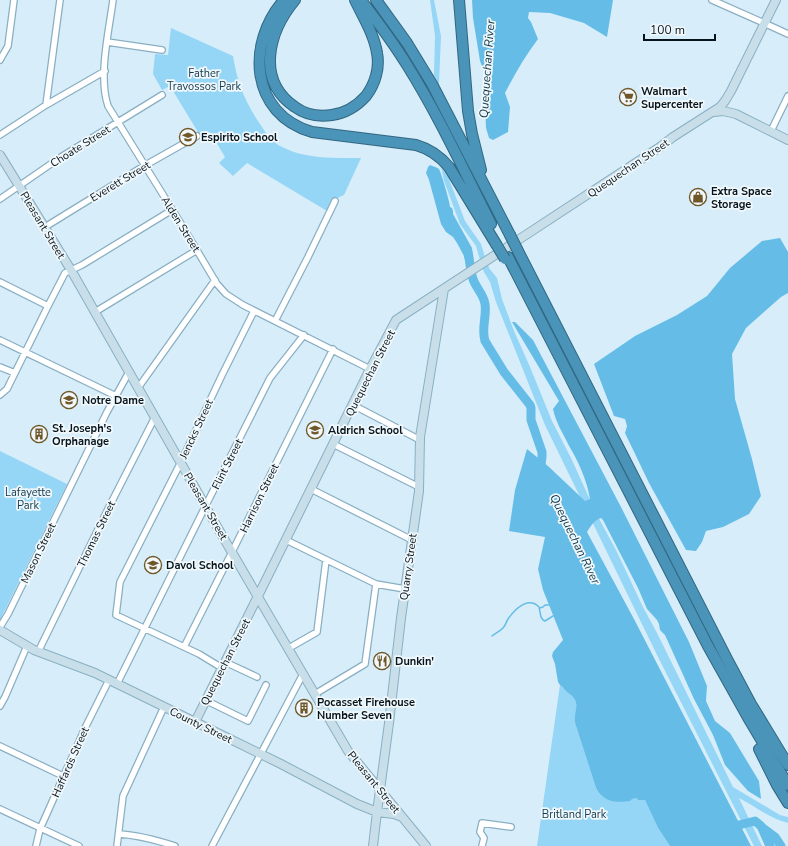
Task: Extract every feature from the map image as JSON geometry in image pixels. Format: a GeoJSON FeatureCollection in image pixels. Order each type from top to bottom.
{"type":"FeatureCollection","features":[{"type":"Feature","properties":{"kind":"highway"},"geometry":{"type":"LineString","coordinates":[[284,0],[270,19],[264,33],[259,61],[260,76],[266,94],[281,115],[296,126],[312,132],[416,145],[436,154],[451,170],[498,243]]}},
{"type":"Feature","properties":{"kind":"highway"},"geometry":{"type":"LineString","coordinates":[[295,0],[281,20],[276,32],[270,60],[272,76],[279,93],[290,104],[298,110],[323,116],[339,114],[355,107],[369,92],[375,80],[378,62],[376,46],[355,0]]}},
{"type":"Feature","properties":{"kind":"highway"},"geometry":{"type":"LineString","coordinates":[[361,0],[398,51],[432,109],[498,243],[529,298],[689,610],[733,691],[788,785]]}},
{"type":"Feature","properties":{"kind":"highway"},"geometry":{"type":"LineString","coordinates":[[376,0],[407,43],[433,86],[726,658],[754,709],[788,765]]}},
{"type":"Feature","properties":{"kind":"highway"},"geometry":{"type":"LineString","coordinates":[[459,0],[468,111],[472,134],[489,194]]}},
{"type":"Feature","properties":{"kind":"highway"},"geometry":{"type":"LineString","coordinates":[[733,691],[757,745],[777,785],[788,803]]}},
{"type":"Feature","properties":{"kind":"main road"},"geometry":{"type":"LineString","coordinates":[[714,112],[727,98],[776,0]]}},
{"type":"Feature","properties":{"kind":"main road"},"geometry":{"type":"LineString","coordinates":[[714,112],[720,111],[733,113],[788,140]]}},
{"type":"Feature","properties":{"kind":"main road","name":"Quequechan Street"},"geometry":{"type":"LineString","coordinates":[[195,722],[370,369],[396,320],[660,147],[672,137],[714,112]]}},
{"type":"Feature","properties":{"kind":"main road","name":"Pleasant Street"},"geometry":{"type":"LineString","coordinates":[[0,155],[71,270],[232,552],[348,751],[426,846]]}},
{"type":"Feature","properties":{"kind":"main road","name":"Quarry Street"},"geometry":{"type":"LineString","coordinates":[[373,846],[419,486],[420,440],[444,289]]}},
{"type":"Feature","properties":{"kind":"main road","name":"County Street"},"geometry":{"type":"LineString","coordinates":[[0,630],[38,652],[80,667],[109,680],[262,754],[356,803],[377,812],[394,814],[402,817]]}},
{"type":"Feature","properties":{"kind":"street"},"geometry":{"type":"LineString","coordinates":[[0,60],[8,46],[14,0]]}},
{"type":"Feature","properties":{"kind":"street"},"geometry":{"type":"LineString","coordinates":[[46,105],[60,0]]}},
{"type":"Feature","properties":{"kind":"street","name":"Alden Street"},"geometry":{"type":"LineString","coordinates":[[113,0],[107,42],[104,87],[107,103],[110,111],[197,250],[214,280],[229,296],[243,305],[333,349],[370,369]]}},
{"type":"Feature","properties":{"kind":"street"},"geometry":{"type":"LineString","coordinates":[[712,0],[788,34]]}},
{"type":"Feature","properties":{"kind":"street"},"geometry":{"type":"LineString","coordinates":[[107,42],[162,50]]}},
{"type":"Feature","properties":{"kind":"street"},"geometry":{"type":"LineString","coordinates":[[0,135],[46,105],[105,71]]}},
{"type":"Feature","properties":{"kind":"street","name":"Choate Street"},"geometry":{"type":"LineString","coordinates":[[0,199],[61,157],[162,95]]}},
{"type":"Feature","properties":{"kind":"street"},"geometry":{"type":"LineString","coordinates":[[770,131],[788,96]]}},
{"type":"Feature","properties":{"kind":"street","name":"Everett Street"},"geometry":{"type":"LineString","coordinates":[[45,227],[144,166],[197,136]]}},
{"type":"Feature","properties":{"kind":"street"},"geometry":{"type":"LineString","coordinates":[[275,321],[335,201]]}},
{"type":"Feature","properties":{"kind":"street"},"geometry":{"type":"LineString","coordinates":[[0,395],[7,389],[65,273],[82,265],[172,210]]}},
{"type":"Feature","properties":{"kind":"street"},"geometry":{"type":"LineString","coordinates":[[95,312],[197,250]]}},
{"type":"Feature","properties":{"kind":"street"},"geometry":{"type":"LineString","coordinates":[[138,388],[214,280]]}},
{"type":"Feature","properties":{"kind":"street"},"geometry":{"type":"LineString","coordinates":[[0,282],[48,306]]}},
{"type":"Feature","properties":{"kind":"street","name":"Jencks Street"},"geometry":{"type":"LineString","coordinates":[[145,628],[116,615],[120,582],[181,462],[254,311]]}},
{"type":"Feature","properties":{"kind":"street","name":"Flint Street"},"geometry":{"type":"LineString","coordinates":[[117,684],[270,378],[304,335]]}},
{"type":"Feature","properties":{"kind":"street"},"geometry":{"type":"LineString","coordinates":[[0,340],[116,396]]}},
{"type":"Feature","properties":{"kind":"street","name":"Harrison Street"},"geometry":{"type":"LineString","coordinates":[[184,647],[333,349]]}},
{"type":"Feature","properties":{"kind":"street"},"geometry":{"type":"LineString","coordinates":[[0,367],[15,373]]}},
{"type":"Feature","properties":{"kind":"street","name":"Mason Street"},"geometry":{"type":"LineString","coordinates":[[0,627],[8,614],[38,551],[129,372]]}},
{"type":"Feature","properties":{"kind":"street"},"geometry":{"type":"LineString","coordinates":[[353,405],[420,440]]}},
{"type":"Feature","properties":{"kind":"street","name":"Thomas Street"},"geometry":{"type":"LineString","coordinates":[[38,652],[155,417]]}},
{"type":"Feature","properties":{"kind":"street"},"geometry":{"type":"LineString","coordinates":[[333,444],[419,486]]}},
{"type":"Feature","properties":{"kind":"street"},"geometry":{"type":"LineString","coordinates":[[311,489],[412,540]]}},
{"type":"Feature","properties":{"kind":"street"},"geometry":{"type":"LineString","coordinates":[[286,540],[376,584],[405,589]]}},
{"type":"Feature","properties":{"kind":"street"},"geometry":{"type":"LineString","coordinates":[[288,648],[317,632],[326,560]]}},
{"type":"Feature","properties":{"kind":"street"},"geometry":{"type":"LineString","coordinates":[[315,694],[365,664],[376,584]]}},
{"type":"Feature","properties":{"kind":"street"},"geometry":{"type":"LineString","coordinates":[[145,628],[223,665],[257,677]]}},
{"type":"Feature","properties":{"kind":"street"},"geometry":{"type":"LineString","coordinates":[[0,706],[3,696],[27,646]]}},
{"type":"Feature","properties":{"kind":"street"},"geometry":{"type":"LineString","coordinates":[[212,846],[303,674]]}},
{"type":"Feature","properties":{"kind":"street","name":"Haffards Street"},"geometry":{"type":"LineString","coordinates":[[36,846],[40,828],[86,726],[109,680]]}},
{"type":"Feature","properties":{"kind":"street"},"geometry":{"type":"LineString","coordinates":[[205,700],[248,721],[266,685]]}},
{"type":"Feature","properties":{"kind":"street"},"geometry":{"type":"LineString","coordinates":[[117,846],[123,796],[164,707]]}},
{"type":"Feature","properties":{"kind":"street"},"geometry":{"type":"LineString","coordinates":[[0,746],[63,776]]}},
{"type":"Feature","properties":{"kind":"street"},"geometry":{"type":"LineString","coordinates":[[0,809],[79,846]]}},
{"type":"Feature","properties":{"kind":"street"},"geometry":{"type":"LineString","coordinates":[[482,846],[484,838],[480,832],[482,824],[511,827]]}},
{"type":"Feature","properties":{"kind":"street"},"geometry":{"type":"LineString","coordinates":[[119,834],[130,834],[146,837],[175,846]]}},
{"type":"Feature","properties":{"kind":"green space"},"geometry":{"type":"Polygon","coordinates":[[[430,0],[434,0],[441,36],[439,84],[434,75],[435,36],[430,0]]]}},
{"type":"Feature","properties":{"kind":"green space","name":"Father Travossos Park"},"geometry":{"type":"Polygon","coordinates":[[[171,28],[233,56],[239,83],[246,100],[264,130],[271,139],[281,147],[300,154],[326,158],[361,158],[344,195],[331,201],[327,211],[247,163],[233,176],[219,163],[225,157],[210,132],[201,137],[170,86],[162,90],[153,74],[155,54],[168,55],[171,28]]]}},
{"type":"Feature","properties":{"kind":"green space"},"geometry":{"type":"Polygon","coordinates":[[[439,157],[445,164],[465,221],[481,244],[485,257],[480,260],[476,246],[460,224],[444,181],[439,157]]]}},
{"type":"Feature","properties":{"kind":"green space"},"geometry":{"type":"Polygon","coordinates":[[[488,264],[489,268],[497,278],[502,299],[514,331],[552,421],[597,515],[616,550],[733,787],[780,815],[788,817],[788,823],[781,821],[739,798],[762,846],[754,846],[658,657],[545,425],[496,302],[490,282],[482,267],[488,264]]]}},
{"type":"Feature","properties":{"kind":"green space","name":"Lafayette Park"},"geometry":{"type":"Polygon","coordinates":[[[0,451],[67,484],[0,620],[0,451]]]}},
{"type":"Feature","properties":{"kind":"green space","name":"Britland Park"},"geometry":{"type":"Polygon","coordinates":[[[560,685],[564,687],[576,702],[575,724],[599,793],[608,799],[613,800],[636,798],[638,800],[645,800],[658,828],[670,846],[537,846],[560,685]]]}},
{"type":"Feature","properties":{"kind":"water"},"geometry":{"type":"Polygon","coordinates":[[[472,0],[613,0],[607,37],[584,23],[550,13],[529,12],[528,18],[538,39],[520,65],[505,93],[510,107],[508,132],[493,140],[489,138],[486,128],[485,105],[488,81],[480,61],[473,18],[472,0]]]}},
{"type":"Feature","properties":{"kind":"water"},"geometry":{"type":"Polygon","coordinates":[[[430,165],[439,169],[450,207],[452,208],[453,214],[472,248],[473,261],[466,264],[464,256],[457,243],[453,237],[446,232],[441,224],[426,173],[430,165]]]}},
{"type":"Feature","properties":{"kind":"water"},"geometry":{"type":"Polygon","coordinates":[[[780,238],[788,252],[788,293],[781,297],[746,328],[732,354],[735,399],[761,496],[749,514],[723,527],[706,531],[702,542],[696,551],[686,550],[649,483],[625,433],[627,426],[625,419],[614,416],[594,364],[635,336],[677,315],[707,296],[730,268],[762,241],[780,238]]]}},
{"type":"Feature","properties":{"kind":"water"},"geometry":{"type":"Polygon","coordinates":[[[512,322],[515,322],[533,340],[621,507],[689,642],[707,686],[706,701],[715,721],[730,733],[759,781],[761,799],[748,791],[725,765],[713,735],[694,699],[665,635],[660,630],[657,620],[647,609],[638,588],[603,520],[601,518],[596,520],[587,532],[634,619],[751,846],[670,846],[658,828],[645,800],[638,800],[636,798],[625,802],[610,800],[602,796],[596,788],[575,724],[576,702],[558,682],[552,656],[553,652],[563,640],[543,590],[538,569],[545,537],[509,531],[515,490],[527,449],[548,466],[585,501],[590,499],[582,471],[559,427],[554,414],[553,409],[559,401],[512,322]]]}},
{"type":"Feature","properties":{"kind":"waterway","name":"Quequechan River"},"geometry":{"type":"LineString","coordinates":[[468,252],[473,279],[485,304],[485,341],[504,372],[531,408],[531,420],[542,452],[540,473]]}},
{"type":"Feature","properties":{"kind":"waterway"},"geometry":{"type":"LineString","coordinates":[[492,636],[505,626],[514,611],[526,603],[535,604],[539,607],[541,617],[545,621],[553,616]]}},
{"type":"Feature","properties":{"kind":"waterway"},"geometry":{"type":"LineString","coordinates":[[540,608],[545,605],[549,605]]}},
{"type":"Feature","properties":{"kind":"waterway","name":"Quequechan River"},"geometry":{"type":"LineString","coordinates":[[730,822],[735,826],[755,821],[761,826],[770,846]]}},
{"type":"Feature","properties":{"kind":"waterway","name":"Quequechan River"},"geometry":{"type":"LineString","coordinates":[[763,828],[775,837],[781,846]]}},
{"type":"Feature","properties":{"kind":"place","name":"Walmart Supercenter"},"geometry":{"type":"Point","coordinates":[628,97]}},
{"type":"Feature","properties":{"kind":"place","name":"Espirito School"},"geometry":{"type":"Point","coordinates":[188,137]}},
{"type":"Feature","properties":{"kind":"place","name":"Extra Space Storage"},"geometry":{"type":"Point","coordinates":[698,197]}},
{"type":"Feature","properties":{"kind":"place","name":"Notre Dame"},"geometry":{"type":"Point","coordinates":[69,400]}},
{"type":"Feature","properties":{"kind":"place","name":"Aldrich School"},"geometry":{"type":"Point","coordinates":[315,430]}},
{"type":"Feature","properties":{"kind":"place","name":"St. Joseph's Orphanage"},"geometry":{"type":"Point","coordinates":[39,434]}},
{"type":"Feature","properties":{"kind":"place","name":"Davol School"},"geometry":{"type":"Point","coordinates":[153,565]}},
{"type":"Feature","properties":{"kind":"place","name":"Dunkin'"},"geometry":{"type":"Point","coordinates":[382,661]}},
{"type":"Feature","properties":{"kind":"place","name":"Pocasset Firehouse Number Seven"},"geometry":{"type":"Point","coordinates":[304,708]}}]}
